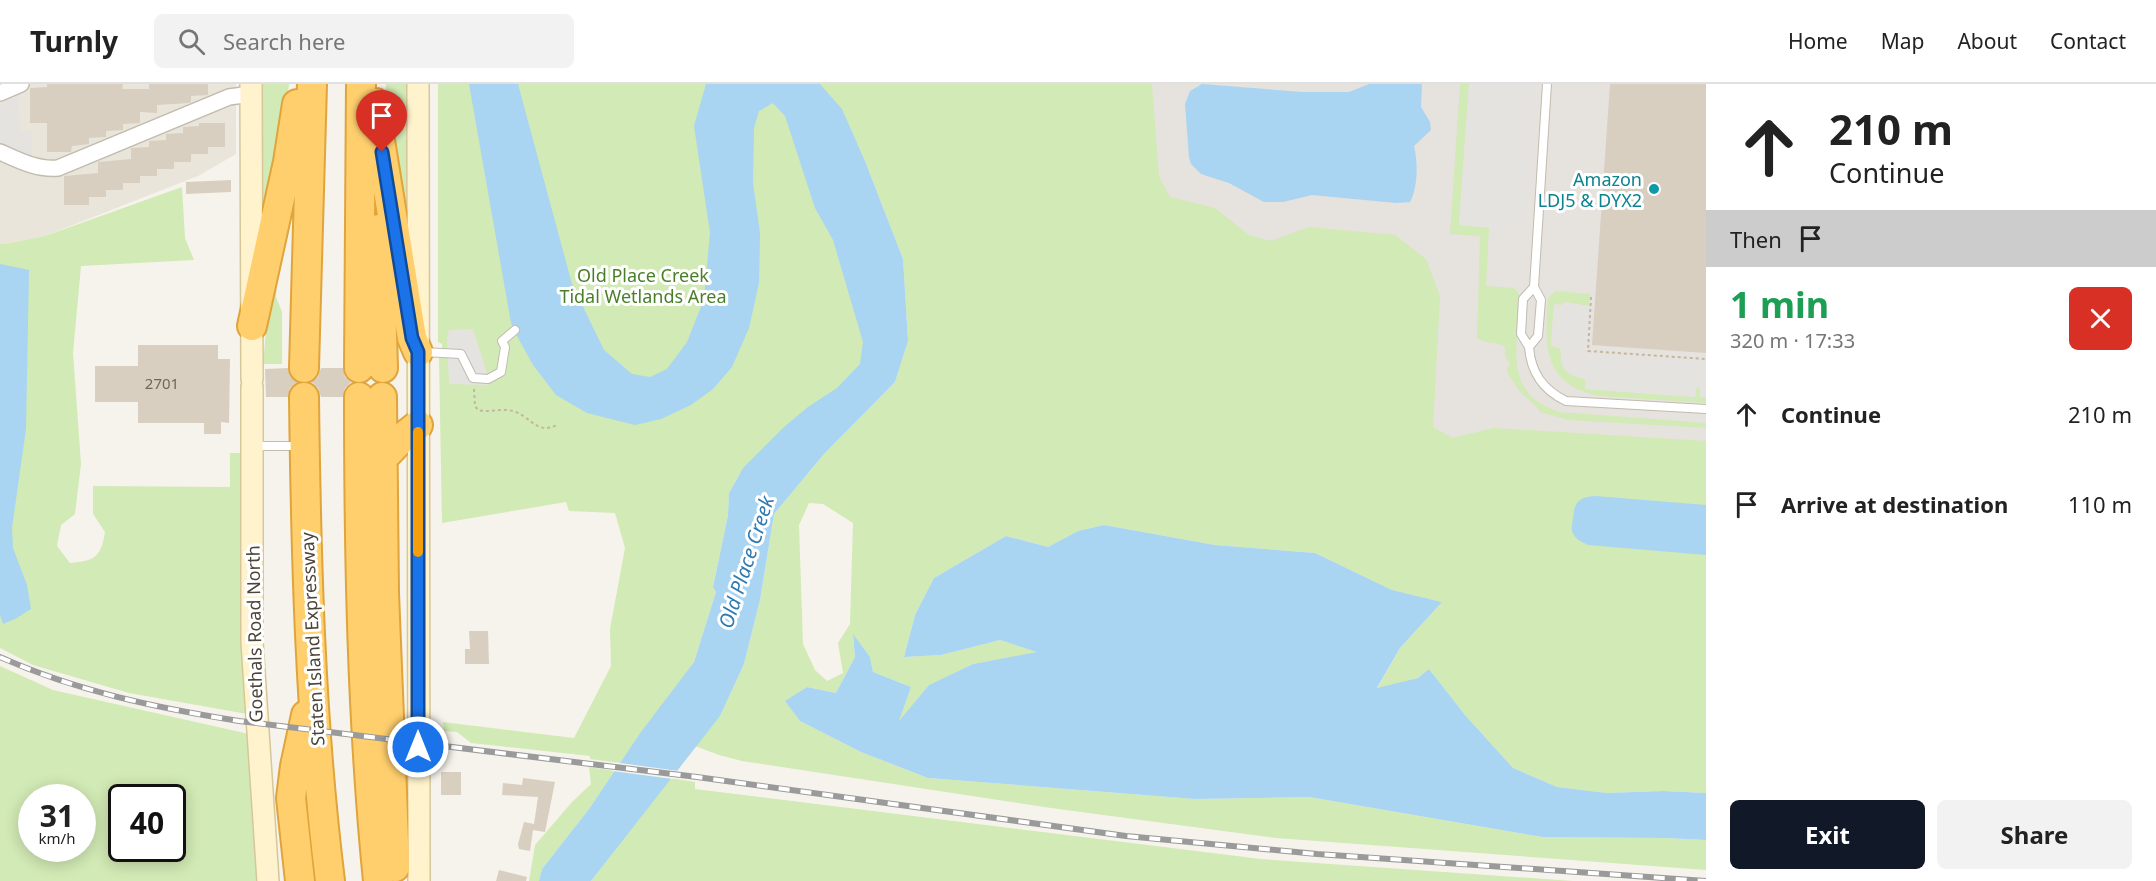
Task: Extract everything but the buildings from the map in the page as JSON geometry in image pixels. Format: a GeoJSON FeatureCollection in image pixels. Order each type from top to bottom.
{"type":"FeatureCollection","features":[{"type":"Feature","properties":{"kind":"highway"},"geometry":{"type":"LineString","coordinates":[[252,326],[288,162],[298,84]]}},
{"type":"Feature","properties":{"kind":"highway"},"geometry":{"type":"LineString","coordinates":[[304,368],[312,84]]}},
{"type":"Feature","properties":{"kind":"highway"},"geometry":{"type":"LineString","coordinates":[[361,84],[371,368],[378,128]]}},
{"type":"Feature","properties":{"kind":"highway"},"geometry":{"type":"LineString","coordinates":[[375,84],[378,128],[412,338],[418,352]]}},
{"type":"Feature","properties":{"kind":"highway","name":"Staten Island Expressway"},"geometry":{"type":"LineString","coordinates":[[304,397],[308,592],[313,684],[330,881]]}},
{"type":"Feature","properties":{"kind":"highway"},"geometry":{"type":"LineString","coordinates":[[378,881],[362,651],[359,534],[371,397],[384,457],[384,593],[396,881]]}},
{"type":"Feature","properties":{"kind":"highway"},"geometry":{"type":"LineString","coordinates":[[384,457],[418,425]]}},
{"type":"Feature","properties":{"kind":"highway"},"geometry":{"type":"LineString","coordinates":[[300,881],[292,813],[292,783],[313,684]]}},
{"type":"Feature","properties":{"kind":"street"},"geometry":{"type":"LineString","coordinates":[[0,93],[21,84]]}},
{"type":"Feature","properties":{"kind":"street"},"geometry":{"type":"LineString","coordinates":[[418,84],[419,881]]}},
{"type":"Feature","properties":{"kind":"street"},"geometry":{"type":"LineString","coordinates":[[0,152],[33,166],[47,169],[58,168],[251,89]]}},
{"type":"Feature","properties":{"kind":"street","name":"Goethals Road North"},"geometry":{"type":"LineString","coordinates":[[251,89],[252,642],[268,881]]}},
{"type":"Feature","properties":{"kind":"lane"},"geometry":{"type":"LineString","coordinates":[[1529,347],[1538,336],[1541,300],[1534,287],[1547,84]]}},
{"type":"Feature","properties":{"kind":"lane"},"geometry":{"type":"LineString","coordinates":[[1534,287],[1524,299],[1521,334],[1529,347],[1531,362],[1540,380],[1554,395],[1566,401],[1706,409]]}},
{"type":"Feature","properties":{"kind":"lane"},"geometry":{"type":"LineString","coordinates":[[418,352],[440,351],[460,354],[473,378],[488,379],[501,372],[505,347],[502,340],[515,330]]}},
{"type":"Feature","properties":{"kind":"lane"},"geometry":{"type":"LineString","coordinates":[[252,446],[304,446]]}},
{"type":"Feature","properties":{"kind":"path"},"geometry":{"type":"LineString","coordinates":[[1591,297],[1588,351],[1706,359]]}},
{"type":"Feature","properties":{"kind":"path"},"geometry":{"type":"LineString","coordinates":[[474,386],[475,406],[482,412],[512,411],[544,429],[557,425]]}},
{"type":"Feature","properties":{"kind":"shaded area"},"geometry":{"type":"Polygon","coordinates":[[[0,84],[236,84],[236,154],[198,176],[45,236],[0,243],[0,84]]]}},
{"type":"Feature","properties":{"kind":"shaded area"},"geometry":{"type":"Polygon","coordinates":[[[1147,84],[1706,84],[1706,464],[1418,448],[1152,237],[1147,84]]]}},
{"type":"Feature","properties":{"kind":"shaded area"},"geometry":{"type":"Polygon","coordinates":[[[1469,84],[1534,84],[1523,230],[1459,225],[1469,84]]]}},
{"type":"Feature","properties":{"kind":"shaded area"},"geometry":{"type":"Polygon","coordinates":[[[18,96],[21,131],[32,131],[32,157],[21,157],[0,148],[0,104],[18,96]]]}},
{"type":"Feature","properties":{"kind":"shaded area"},"geometry":{"type":"Polygon","coordinates":[[[1564,302],[1589,306],[1587,349],[1576,349],[1575,359],[1578,363],[1586,364],[1587,354],[1640,358],[1639,366],[1642,368],[1644,358],[1692,361],[1697,362],[1696,370],[1700,372],[1702,362],[1706,362],[1706,397],[1700,397],[1701,388],[1697,386],[1695,397],[1585,389],[1585,379],[1571,375],[1563,368],[1560,348],[1551,346],[1554,304],[1563,305],[1564,302]]]}},
{"type":"Feature","properties":{"kind":"shaded area"},"geometry":{"type":"Polygon","coordinates":[[[473,329],[488,376],[488,385],[449,384],[447,338],[449,330],[473,329]]]}},
{"type":"Feature","properties":{"kind":"green space"},"geometry":{"type":"Polygon","coordinates":[[[262,84],[289,84],[283,140],[261,248],[262,84]]]}},
{"type":"Feature","properties":{"kind":"green space"},"geometry":{"type":"Polygon","coordinates":[[[386,84],[414,84],[412,251],[384,130],[386,84]]]}},
{"type":"Feature","properties":{"kind":"green space","name":"Old Place Creek Tidal Wetlands Area"},"geometry":{"type":"Polygon","coordinates":[[[438,84],[1152,84],[1159,176],[1170,197],[1215,208],[1249,235],[1271,241],[1309,227],[1395,235],[1426,259],[1440,296],[1433,427],[1452,438],[1494,428],[1706,441],[1706,793],[1663,791],[1607,793],[1557,787],[1513,768],[1465,715],[1429,669],[1418,678],[1377,689],[1400,648],[1442,602],[1392,590],[1315,553],[1215,545],[1104,525],[1078,531],[1048,547],[1006,536],[934,578],[915,615],[904,657],[941,655],[1000,640],[1039,652],[973,664],[929,685],[898,723],[911,687],[873,672],[870,657],[853,635],[855,657],[836,693],[807,687],[786,701],[800,721],[861,752],[928,778],[1195,799],[1309,797],[1542,837],[1706,840],[1706,870],[1276,838],[1051,808],[742,761],[695,746],[720,716],[744,664],[760,600],[774,514],[824,454],[895,382],[908,341],[903,259],[865,161],[842,110],[825,90],[791,122],[830,210],[848,242],[878,344],[874,366],[852,391],[822,409],[798,429],[758,470],[740,473],[729,493],[728,515],[713,586],[716,592],[694,662],[620,763],[590,759],[590,756],[471,743],[457,732],[444,731],[443,722],[574,738],[611,666],[610,629],[625,548],[615,513],[569,511],[566,502],[442,523],[439,358],[442,358],[442,344],[438,342],[438,84]],[[809,503],[799,525],[803,644],[815,670],[827,681],[843,673],[838,643],[850,624],[853,523],[823,504],[809,503]]]}},
{"type":"Feature","properties":{"kind":"green space"},"geometry":{"type":"Polygon","coordinates":[[[1460,84],[1469,84],[1459,225],[1489,228],[1486,286],[1514,288],[1519,294],[1517,363],[1520,378],[1527,392],[1540,403],[1559,412],[1706,423],[1706,428],[1569,420],[1540,412],[1520,392],[1508,374],[1510,363],[1505,357],[1505,347],[1477,338],[1480,236],[1450,234],[1460,84]]]}},
{"type":"Feature","properties":{"kind":"green space"},"geometry":{"type":"Polygon","coordinates":[[[294,182],[286,244],[278,256],[276,297],[282,312],[282,364],[263,364],[272,266],[290,184],[294,182]]]}},
{"type":"Feature","properties":{"kind":"green space"},"geometry":{"type":"Polygon","coordinates":[[[182,187],[185,238],[194,260],[81,266],[73,353],[81,464],[75,514],[61,525],[57,546],[70,563],[91,559],[99,552],[105,532],[93,514],[93,486],[230,487],[230,453],[242,453],[247,714],[129,693],[33,665],[0,648],[0,243],[45,236],[182,187]]]}},
{"type":"Feature","properties":{"kind":"green space"},"geometry":{"type":"Polygon","coordinates":[[[1556,291],[1590,294],[1589,306],[1565,302],[1563,305],[1554,304],[1551,341],[1561,348],[1561,360],[1566,369],[1573,375],[1585,379],[1585,389],[1695,397],[1696,387],[1699,386],[1700,397],[1706,397],[1706,403],[1600,396],[1581,391],[1567,383],[1557,373],[1548,347],[1548,298],[1556,291]]]}},
{"type":"Feature","properties":{"kind":"green space"},"geometry":{"type":"Polygon","coordinates":[[[0,666],[53,690],[249,734],[257,881],[0,881],[0,666]]]}},
{"type":"Feature","properties":{"kind":"green space"},"geometry":{"type":"Polygon","coordinates":[[[589,767],[615,771],[589,809],[542,869],[539,881],[529,881],[535,845],[572,802],[591,784],[589,767]]]}},
{"type":"Feature","properties":{"kind":"green space"},"geometry":{"type":"Polygon","coordinates":[[[670,778],[695,782],[695,789],[1261,859],[1573,881],[591,881],[670,778]]]}},
{"type":"Feature","properties":{"kind":"water","name":"Old Place Creek"},"geometry":{"type":"Polygon","coordinates":[[[469,84],[518,84],[572,284],[604,350],[632,374],[650,377],[667,369],[687,342],[704,299],[710,233],[694,126],[706,84],[820,84],[842,109],[903,259],[908,341],[895,382],[824,454],[774,514],[760,600],[744,664],[720,716],[591,881],[539,881],[542,869],[589,809],[641,732],[694,662],[716,592],[713,587],[728,515],[729,493],[743,468],[784,427],[808,407],[837,388],[860,364],[863,342],[833,240],[815,208],[785,116],[773,103],[759,111],[754,128],[753,183],[760,233],[759,283],[749,328],[732,367],[713,389],[691,405],[661,419],[635,425],[587,413],[556,395],[533,365],[511,323],[469,84]]]}},
{"type":"Feature","properties":{"kind":"water"},"geometry":{"type":"Polygon","coordinates":[[[1202,84],[1302,92],[1349,92],[1369,84],[1422,84],[1421,107],[1430,122],[1431,130],[1414,146],[1415,189],[1410,202],[1396,203],[1312,195],[1283,202],[1264,202],[1229,183],[1201,174],[1191,164],[1189,157],[1185,104],[1190,91],[1202,84]]]}},
{"type":"Feature","properties":{"kind":"water"},"geometry":{"type":"Polygon","coordinates":[[[0,264],[29,270],[26,429],[12,528],[13,548],[27,585],[31,609],[3,624],[0,615],[0,264]]]}},
{"type":"Feature","properties":{"kind":"water"},"geometry":{"type":"Polygon","coordinates":[[[1595,496],[1706,505],[1706,555],[1583,543],[1575,537],[1572,531],[1574,509],[1581,499],[1595,496]]]}},
{"type":"Feature","properties":{"kind":"water"},"geometry":{"type":"Polygon","coordinates":[[[1104,525],[1215,545],[1315,553],[1392,590],[1442,602],[1400,648],[1377,688],[1418,678],[1429,669],[1465,715],[1513,768],[1557,787],[1607,793],[1663,791],[1706,793],[1706,840],[1542,837],[1309,797],[1195,799],[928,778],[861,752],[800,721],[785,701],[807,687],[836,693],[855,657],[853,634],[870,657],[873,672],[911,687],[899,721],[929,685],[973,664],[1037,652],[1000,640],[941,655],[904,657],[915,615],[934,578],[1006,536],[1048,547],[1078,531],[1104,525]]]}},
{"type":"Feature","properties":{"kind":"pier"},"geometry":{"type":"Polygon","coordinates":[[[616,762],[679,771],[673,779],[612,771],[616,762]]]}},
{"type":"Feature","properties":{"kind":"railway"},"geometry":{"type":"LineString","coordinates":[[0,657],[87,689],[178,710],[239,721],[697,777],[1126,836],[1317,854],[1706,881]]}},
{"type":"Feature","properties":{"kind":"slow traffic"},"geometry":{"type":"LineString","coordinates":[[418,432],[418,552]]}},
{"type":"Feature","properties":{"kind":"place","name":"Amazon LDJ5 & DYX2"},"geometry":{"type":"Point","coordinates":[1654,189]}},
{"type":"Feature","properties":{"kind":"route"},"geometry":{"type":"LineString","coordinates":[[382,152],[412,338],[418,352],[418,747]]}}]}
